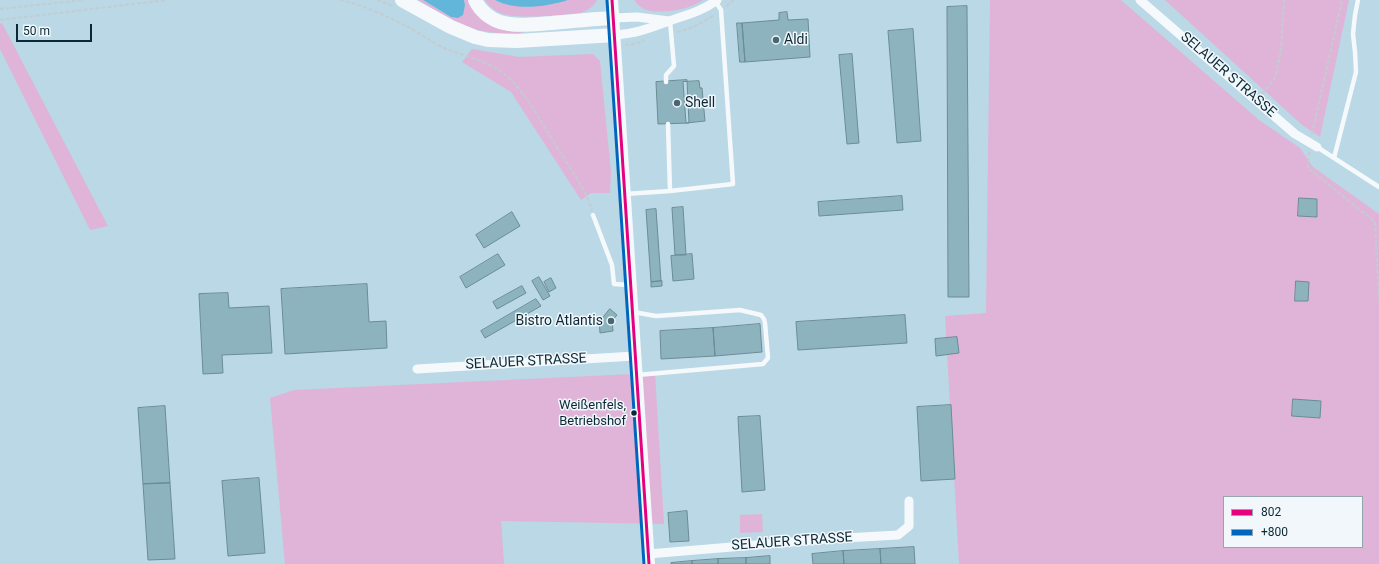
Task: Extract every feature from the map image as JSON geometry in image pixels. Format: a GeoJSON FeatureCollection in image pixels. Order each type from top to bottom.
{"type":"FeatureCollection","features":[{"type":"Feature","properties":{"kind":"highway"},"geometry":{"type":"LineString","coordinates":[[402,0],[451,27],[475,37],[488,40],[517,41],[615,35]]}},
{"type":"Feature","properties":{"kind":"highway"},"geometry":{"type":"LineString","coordinates":[[475,0],[482,11],[488,16],[494,20],[508,24],[530,24],[614,18]]}},
{"type":"Feature","properties":{"kind":"main road","name":"SELAUER STRASSE"},"geometry":{"type":"LineString","coordinates":[[612,0],[648,559]]}},
{"type":"Feature","properties":{"kind":"street"},"geometry":{"type":"LineString","coordinates":[[615,35],[632,34],[650,29],[692,14],[716,0]]}},
{"type":"Feature","properties":{"kind":"street","name":"SELAUER STRASSE"},"geometry":{"type":"LineString","coordinates":[[1140,0],[1295,134],[1314,145]]}},
{"type":"Feature","properties":{"kind":"street"},"geometry":{"type":"LineString","coordinates":[[614,18],[637,17],[670,21]]}},
{"type":"Feature","properties":{"kind":"street","name":"SELAUER STRASSE"},"geometry":{"type":"LineString","coordinates":[[417,369],[635,356]]}},
{"type":"Feature","properties":{"kind":"street","name":"SELAUER STRASSE"},"geometry":{"type":"LineString","coordinates":[[648,559],[827,539],[898,534],[909,526],[909,501]]}},
{"type":"Feature","properties":{"kind":"lane"},"geometry":{"type":"LineString","coordinates":[[625,194],[734,184],[721,10],[716,0]]}},
{"type":"Feature","properties":{"kind":"lane"},"geometry":{"type":"LineString","coordinates":[[1334,158],[1356,72],[1353,34],[1358,0]]}},
{"type":"Feature","properties":{"kind":"lane"},"geometry":{"type":"LineString","coordinates":[[666,82],[666,75],[674,66],[670,21]]}},
{"type":"Feature","properties":{"kind":"lane"},"geometry":{"type":"LineString","coordinates":[[668,124],[670,191]]}},
{"type":"Feature","properties":{"kind":"lane"},"geometry":{"type":"LineString","coordinates":[[1314,145],[1379,187]]}},
{"type":"Feature","properties":{"kind":"lane"},"geometry":{"type":"LineString","coordinates":[[593,215],[612,265],[614,284],[631,285]]}},
{"type":"Feature","properties":{"kind":"lane"},"geometry":{"type":"LineString","coordinates":[[633,312],[656,316],[740,310],[760,315],[766,323],[768,358],[763,364],[637,375]]}},
{"type":"Feature","properties":{"kind":"path"},"geometry":{"type":"LineString","coordinates":[[0,9],[84,0]]}},
{"type":"Feature","properties":{"kind":"path"},"geometry":{"type":"LineString","coordinates":[[0,20],[167,0]]}},
{"type":"Feature","properties":{"kind":"path"},"geometry":{"type":"LineString","coordinates":[[340,0],[351,2],[379,14],[441,46],[483,62],[510,78],[524,95],[573,172],[588,199],[593,215]]}},
{"type":"Feature","properties":{"kind":"path"},"geometry":{"type":"LineString","coordinates":[[1256,101],[1275,78],[1282,51],[1284,0]]}},
{"type":"Feature","properties":{"kind":"path"},"geometry":{"type":"LineString","coordinates":[[1342,0],[1314,145],[1308,168],[1376,222],[1379,302]]}},
{"type":"Feature","properties":{"kind":"shaded area"},"geometry":{"type":"Polygon","coordinates":[[[418,0],[423,0],[451,17],[465,5],[464,0],[468,0],[478,16],[491,25],[506,30],[524,32],[503,34],[477,30],[451,20],[418,0]]]}},
{"type":"Feature","properties":{"kind":"shaded area"},"geometry":{"type":"Polygon","coordinates":[[[485,0],[495,0],[500,3],[553,4],[568,0],[597,0],[592,6],[581,13],[525,17],[504,14],[496,11],[485,0]]]}},
{"type":"Feature","properties":{"kind":"shaded area"},"geometry":{"type":"Polygon","coordinates":[[[634,0],[703,0],[683,9],[660,12],[646,10],[639,6],[634,0]]]}},
{"type":"Feature","properties":{"kind":"shaded area"},"geometry":{"type":"Polygon","coordinates":[[[990,0],[1121,0],[1259,120],[1300,148],[1313,167],[1379,214],[1379,564],[959,564],[945,316],[986,313],[990,0]]]}},
{"type":"Feature","properties":{"kind":"shaded area"},"geometry":{"type":"Polygon","coordinates":[[[1165,0],[1349,0],[1320,137],[1301,124],[1165,0]]]}},
{"type":"Feature","properties":{"kind":"shaded area"},"geometry":{"type":"Polygon","coordinates":[[[2,23],[108,226],[90,230],[0,49],[0,24],[2,23]]]}},
{"type":"Feature","properties":{"kind":"shaded area"},"geometry":{"type":"Polygon","coordinates":[[[472,49],[519,57],[593,54],[600,61],[611,172],[610,193],[591,193],[581,200],[511,92],[462,62],[472,49]]]}},
{"type":"Feature","properties":{"kind":"shaded area"},"geometry":{"type":"Polygon","coordinates":[[[655,373],[664,524],[501,521],[504,564],[285,564],[270,398],[294,390],[655,373]]]}},
{"type":"Feature","properties":{"kind":"shaded area"},"geometry":{"type":"Polygon","coordinates":[[[762,514],[763,532],[740,533],[740,515],[762,514]]]}},
{"type":"Feature","properties":{"kind":"water"},"geometry":{"type":"Polygon","coordinates":[[[423,0],[464,0],[465,5],[463,15],[458,18],[451,17],[423,0]]]}},
{"type":"Feature","properties":{"kind":"water"},"geometry":{"type":"Polygon","coordinates":[[[495,0],[568,0],[541,6],[522,7],[512,6],[495,0]]]}},
{"type":"Feature","properties":{"kind":"building"},"geometry":{"type":"Polygon","coordinates":[[[967,6],[969,297],[948,297],[947,7],[967,6]]]}},
{"type":"Feature","properties":{"kind":"building","name":"Aldi"},"geometry":{"type":"Polygon","coordinates":[[[787,12],[788,20],[808,19],[810,57],[745,62],[742,23],[779,20],[779,13],[787,12]]]}},
{"type":"Feature","properties":{"kind":"building"},"geometry":{"type":"Polygon","coordinates":[[[737,23],[742,23],[745,62],[740,62],[737,23]]]}},
{"type":"Feature","properties":{"kind":"building"},"geometry":{"type":"Polygon","coordinates":[[[913,29],[921,141],[897,143],[888,31],[913,29]]]}},
{"type":"Feature","properties":{"kind":"building"},"geometry":{"type":"Polygon","coordinates":[[[852,54],[859,143],[847,144],[839,55],[852,54]]]}},
{"type":"Feature","properties":{"kind":"building"},"geometry":{"type":"Polygon","coordinates":[[[687,80],[689,123],[658,124],[656,82],[687,80]]]}},
{"type":"Feature","properties":{"kind":"building"},"geometry":{"type":"Polygon","coordinates":[[[699,81],[700,88],[702,88],[705,121],[686,123],[683,82],[699,81]]]}},
{"type":"Feature","properties":{"kind":"building"},"geometry":{"type":"Polygon","coordinates":[[[902,196],[903,210],[819,216],[818,202],[902,196]]]}},
{"type":"Feature","properties":{"kind":"building"},"geometry":{"type":"Polygon","coordinates":[[[1299,198],[1317,199],[1317,217],[1298,216],[1299,198]]]}},
{"type":"Feature","properties":{"kind":"building"},"geometry":{"type":"Polygon","coordinates":[[[683,207],[686,255],[675,255],[672,208],[683,207]]]}},
{"type":"Feature","properties":{"kind":"building"},"geometry":{"type":"Polygon","coordinates":[[[656,209],[661,281],[651,282],[646,210],[656,209]]]}},
{"type":"Feature","properties":{"kind":"building"},"geometry":{"type":"Polygon","coordinates":[[[512,212],[520,226],[484,248],[476,235],[512,212]]]}},
{"type":"Feature","properties":{"kind":"building"},"geometry":{"type":"Polygon","coordinates":[[[498,254],[505,265],[466,288],[460,277],[498,254]]]}},
{"type":"Feature","properties":{"kind":"building"},"geometry":{"type":"Polygon","coordinates":[[[692,254],[694,279],[673,281],[671,256],[692,254]]]}},
{"type":"Feature","properties":{"kind":"building"},"geometry":{"type":"Polygon","coordinates":[[[539,277],[550,296],[543,300],[532,281],[539,277]]]}},
{"type":"Feature","properties":{"kind":"building"},"geometry":{"type":"Polygon","coordinates":[[[551,278],[556,288],[549,292],[544,282],[551,278]]]}},
{"type":"Feature","properties":{"kind":"building"},"geometry":{"type":"Polygon","coordinates":[[[662,281],[662,286],[651,287],[651,282],[662,281]]]}},
{"type":"Feature","properties":{"kind":"building"},"geometry":{"type":"Polygon","coordinates":[[[1296,281],[1309,282],[1308,301],[1295,301],[1296,281]]]}},
{"type":"Feature","properties":{"kind":"building"},"geometry":{"type":"Polygon","coordinates":[[[367,284],[369,322],[386,321],[387,348],[285,354],[281,289],[367,284]]]}},
{"type":"Feature","properties":{"kind":"building"},"geometry":{"type":"Polygon","coordinates":[[[522,286],[526,293],[497,309],[493,302],[522,286]]]}},
{"type":"Feature","properties":{"kind":"building"},"geometry":{"type":"Polygon","coordinates":[[[228,293],[229,308],[269,306],[272,353],[222,355],[223,373],[203,374],[199,294],[228,293]]]}},
{"type":"Feature","properties":{"kind":"building"},"geometry":{"type":"Polygon","coordinates":[[[536,299],[541,306],[485,338],[481,331],[536,299]]]}},
{"type":"Feature","properties":{"kind":"building"},"geometry":{"type":"Polygon","coordinates":[[[610,309],[617,315],[612,321],[613,331],[600,333],[599,318],[602,318],[610,309]]]}},
{"type":"Feature","properties":{"kind":"building"},"geometry":{"type":"Polygon","coordinates":[[[905,315],[907,343],[798,350],[796,322],[905,315]]]}},
{"type":"Feature","properties":{"kind":"building"},"geometry":{"type":"Polygon","coordinates":[[[760,324],[762,352],[715,356],[713,328],[760,324]]]}},
{"type":"Feature","properties":{"kind":"building"},"geometry":{"type":"Polygon","coordinates":[[[713,328],[715,356],[661,359],[660,331],[713,328]]]}},
{"type":"Feature","properties":{"kind":"building"},"geometry":{"type":"Polygon","coordinates":[[[957,337],[959,353],[936,356],[935,339],[957,337]]]}},
{"type":"Feature","properties":{"kind":"building"},"geometry":{"type":"Polygon","coordinates":[[[1293,399],[1321,401],[1320,418],[1292,416],[1293,399]]]}},
{"type":"Feature","properties":{"kind":"building"},"geometry":{"type":"Polygon","coordinates":[[[951,405],[955,479],[921,481],[917,407],[951,405]]]}},
{"type":"Feature","properties":{"kind":"building"},"geometry":{"type":"Polygon","coordinates":[[[165,406],[170,483],[143,484],[138,408],[165,406]]]}},
{"type":"Feature","properties":{"kind":"building"},"geometry":{"type":"Polygon","coordinates":[[[760,416],[765,490],[742,492],[738,417],[760,416]]]}},
{"type":"Feature","properties":{"kind":"building"},"geometry":{"type":"Polygon","coordinates":[[[259,478],[265,553],[228,556],[222,481],[259,478]]]}},
{"type":"Feature","properties":{"kind":"building"},"geometry":{"type":"Polygon","coordinates":[[[170,483],[175,559],[148,560],[143,484],[170,483]]]}},
{"type":"Feature","properties":{"kind":"building"},"geometry":{"type":"Polygon","coordinates":[[[687,511],[689,541],[670,542],[668,513],[687,511]]]}},
{"type":"Feature","properties":{"kind":"building"},"geometry":{"type":"Polygon","coordinates":[[[914,547],[915,564],[881,564],[880,549],[914,547]]]}},
{"type":"Feature","properties":{"kind":"building"},"geometry":{"type":"Polygon","coordinates":[[[880,549],[881,564],[844,564],[843,551],[880,549]]]}},
{"type":"Feature","properties":{"kind":"building"},"geometry":{"type":"Polygon","coordinates":[[[843,551],[844,564],[813,564],[812,554],[843,551]]]}},
{"type":"Feature","properties":{"kind":"building"},"geometry":{"type":"Polygon","coordinates":[[[770,556],[770,564],[746,564],[746,558],[770,556]]]}},
{"type":"Feature","properties":{"kind":"building"},"geometry":{"type":"Polygon","coordinates":[[[746,558],[746,564],[718,564],[718,559],[746,558]]]}},
{"type":"Feature","properties":{"kind":"building"},"geometry":{"type":"Polygon","coordinates":[[[718,559],[718,564],[692,564],[692,561],[718,559]]]}},
{"type":"Feature","properties":{"kind":"building"},"geometry":{"type":"Polygon","coordinates":[[[692,561],[692,564],[671,564],[671,563],[692,561]]]}},
{"type":"Feature","properties":{"kind":"transit line","name":"+800"},"geometry":{"type":"LineString","coordinates":[[607,0],[644,564]]}},
{"type":"Feature","properties":{"kind":"transit line","name":"802"},"geometry":{"type":"LineString","coordinates":[[612,0],[649,564]]}},
{"type":"Feature","properties":{"kind":"place","name":"Aldi"},"geometry":{"type":"Point","coordinates":[776,40]}},
{"type":"Feature","properties":{"kind":"place","name":"Shell"},"geometry":{"type":"Point","coordinates":[677,103]}},
{"type":"Feature","properties":{"kind":"place","name":"Bistro Atlantis"},"geometry":{"type":"Point","coordinates":[611,321]}},
{"type":"Feature","properties":{"kind":"place","name":"Weißenfels, Betriebshof"},"geometry":{"type":"Point","coordinates":[634,413]}}]}
